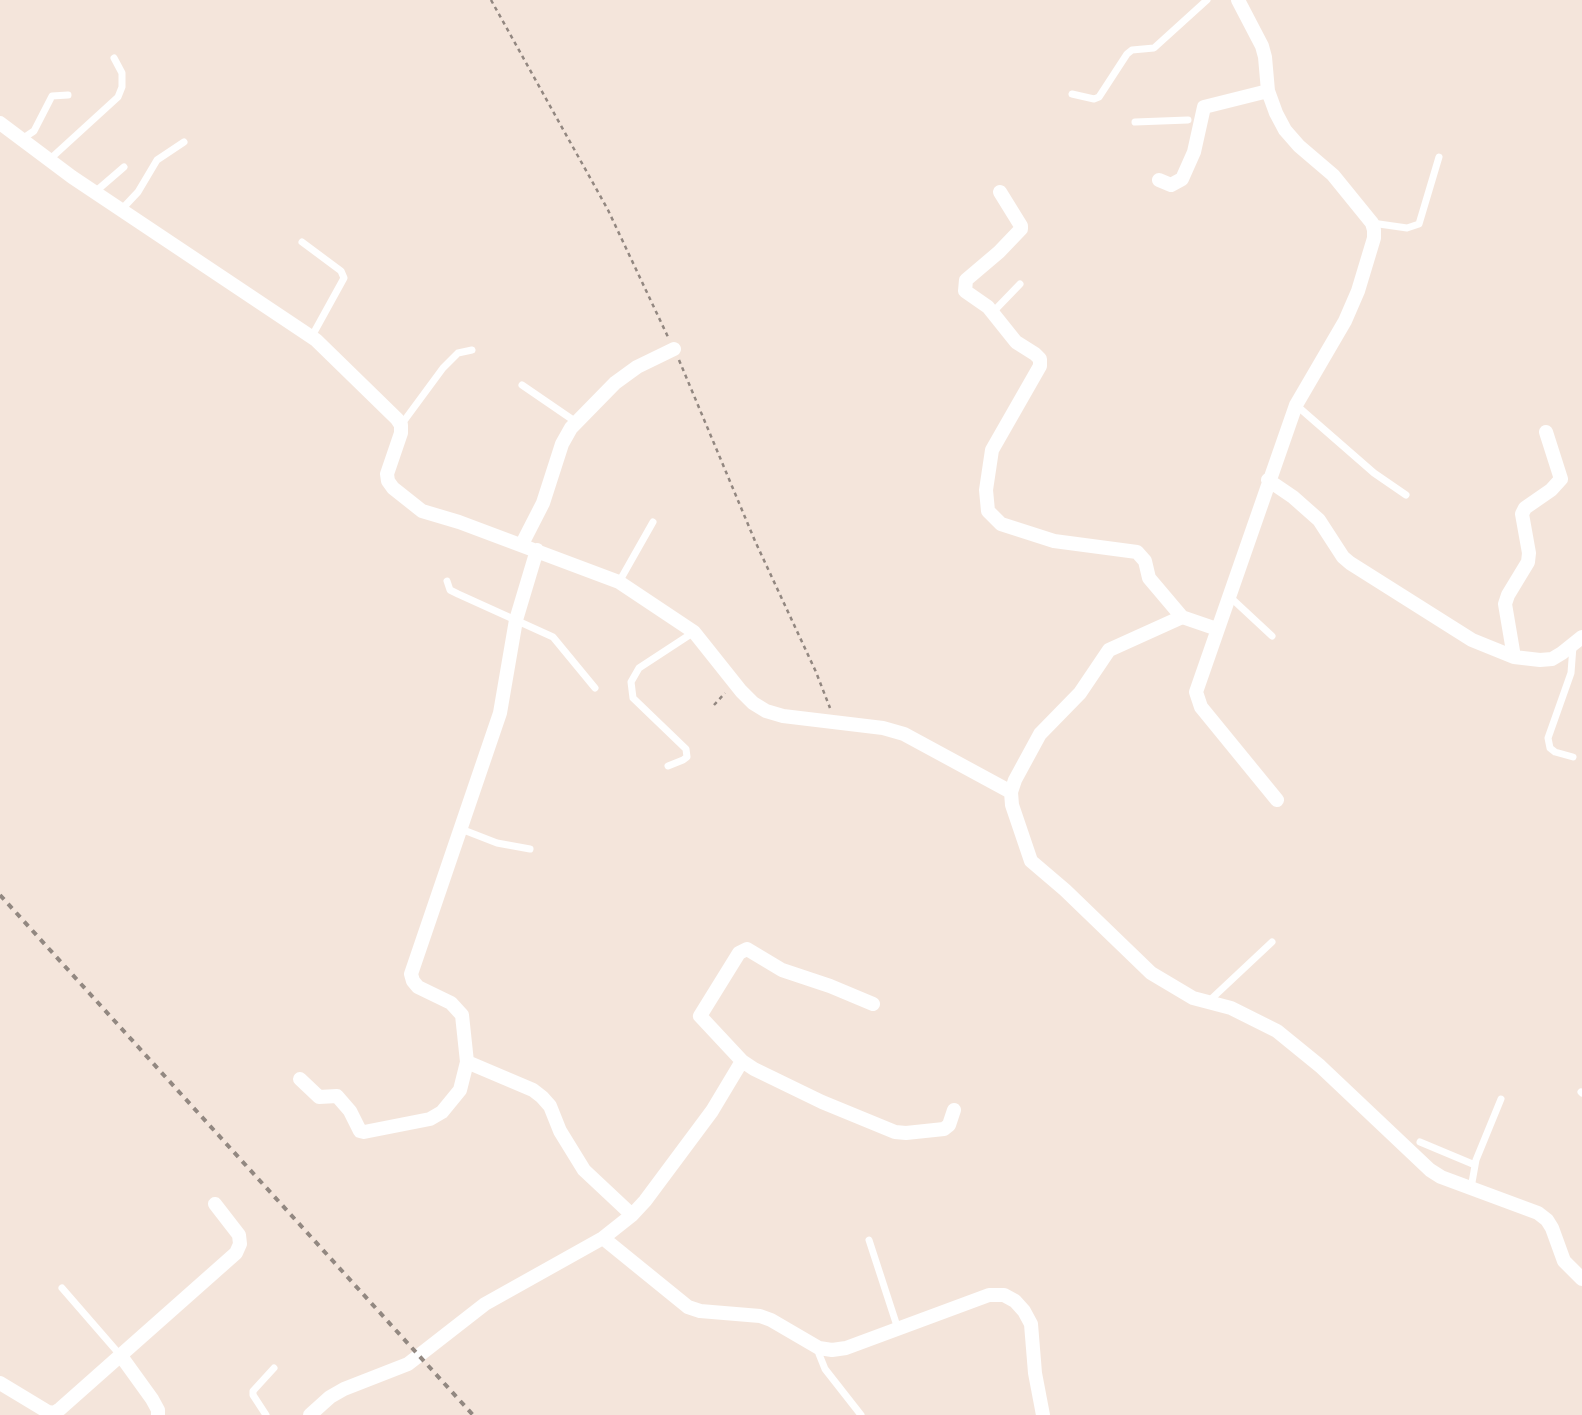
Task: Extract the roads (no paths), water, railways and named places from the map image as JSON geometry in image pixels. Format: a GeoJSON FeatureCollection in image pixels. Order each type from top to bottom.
{"type":"FeatureCollection","features":[{"type":"Feature","properties":{"kind":"street"},"geometry":{"type":"LineString","coordinates":[[1238,0],[1262,46],[1265,57],[1268,91],[1285,130],[1299,146],[1333,175],[1372,223],[1374,238],[1358,291],[1343,325],[1296,405],[1268,480],[1196,692],[1196,699],[1277,800]]}},
{"type":"Feature","properties":{"kind":"street"},"geometry":{"type":"LineString","coordinates":[[1159,180],[1171,186],[1182,179],[1194,152],[1194,120],[1208,105],[1268,91]]}},
{"type":"Feature","properties":{"kind":"street"},"geometry":{"type":"LineString","coordinates":[[0,123],[95,192],[312,336],[401,425],[401,432],[387,474],[393,488],[422,511],[522,544],[620,582],[684,622],[741,691],[753,703],[766,711],[783,716],[883,728],[904,734],[1011,792]]}},
{"type":"Feature","properties":{"kind":"street"},"geometry":{"type":"LineString","coordinates":[[1000,192],[1021,226],[1019,233],[969,277],[964,285],[969,294],[993,312],[1016,342],[1040,359],[1040,366],[992,450],[986,495],[988,511],[1001,524],[1054,541],[1136,552],[1145,561],[1150,578],[1182,617],[1217,629]]}},
{"type":"Feature","properties":{"kind":"street"},"geometry":{"type":"LineString","coordinates":[[522,544],[543,503],[562,444],[576,422],[615,384],[637,367],[674,349]]}},
{"type":"Feature","properties":{"kind":"street"},"geometry":{"type":"LineString","coordinates":[[1514,657],[1505,604],[1508,595],[1528,562],[1529,553],[1522,514],[1525,508],[1551,490],[1561,478],[1546,432]]}},
{"type":"Feature","properties":{"kind":"street"},"geometry":{"type":"LineString","coordinates":[[1268,480],[1293,497],[1319,520],[1343,557],[1350,563],[1472,640],[1514,657],[1540,660],[1552,659],[1578,640]]}},
{"type":"Feature","properties":{"kind":"street"},"geometry":{"type":"LineString","coordinates":[[300,1080],[319,1097],[337,1096],[350,1111],[360,1131],[364,1132],[430,1119],[442,1112],[460,1090],[467,1062],[462,1015],[458,1008],[418,987],[413,982],[411,974],[500,713],[516,620],[537,550]]}},
{"type":"Feature","properties":{"kind":"street"},"geometry":{"type":"LineString","coordinates":[[1182,617],[1109,650],[1084,689],[1040,734],[1015,780],[1011,792],[1012,806],[1026,852],[1035,866],[1065,890],[1151,973],[1193,998],[1231,1008],[1277,1031],[1320,1066],[1430,1170],[1441,1177],[1538,1214],[1547,1220],[1564,1261],[1582,1279]]}},
{"type":"Feature","properties":{"kind":"street"},"geometry":{"type":"LineString","coordinates":[[873,1004],[830,986],[792,975],[747,949],[742,950],[700,1016],[742,1061],[822,1102],[895,1132],[906,1133],[944,1129],[949,1125],[954,1110]]}},
{"type":"Feature","properties":{"kind":"street"},"geometry":{"type":"LineString","coordinates":[[310,1415],[330,1397],[344,1389],[408,1364],[499,1295],[603,1238],[632,1215],[645,1201],[712,1111],[742,1061]]}},
{"type":"Feature","properties":{"kind":"street"},"geometry":{"type":"LineString","coordinates":[[467,1062],[533,1090],[542,1097],[550,1106],[560,1132],[584,1170],[632,1215]]}},
{"type":"Feature","properties":{"kind":"street"},"geometry":{"type":"LineString","coordinates":[[0,1383],[48,1412],[54,1413],[236,1253],[240,1244],[239,1234],[215,1204]]}},
{"type":"Feature","properties":{"kind":"street"},"geometry":{"type":"LineString","coordinates":[[603,1238],[688,1307],[700,1312],[760,1316],[771,1320],[819,1348],[832,1350],[846,1348],[989,1295],[1004,1295],[1015,1301],[1024,1310],[1031,1324],[1038,1390],[1043,1415]]}},
{"type":"Feature","properties":{"kind":"street"},"geometry":{"type":"LineString","coordinates":[[121,1356],[152,1399],[158,1410],[158,1415]]}},
{"type":"Feature","properties":{"kind":"lane"},"geometry":{"type":"LineString","coordinates":[[1072,94],[1094,99],[1099,98],[1127,54],[1132,50],[1154,48],[1207,0]]}},
{"type":"Feature","properties":{"kind":"lane"},"geometry":{"type":"LineString","coordinates":[[49,160],[118,97],[122,87],[122,73],[114,58]]}},
{"type":"Feature","properties":{"kind":"lane"},"geometry":{"type":"LineString","coordinates":[[21,139],[34,131],[52,96],[68,95]]}},
{"type":"Feature","properties":{"kind":"lane"},"geometry":{"type":"LineString","coordinates":[[1136,122],[1194,120]]}},
{"type":"Feature","properties":{"kind":"lane"},"geometry":{"type":"LineString","coordinates":[[122,210],[138,192],[158,160],[184,142]]}},
{"type":"Feature","properties":{"kind":"lane"},"geometry":{"type":"LineString","coordinates":[[1372,223],[1407,228],[1419,224],[1439,157]]}},
{"type":"Feature","properties":{"kind":"lane"},"geometry":{"type":"LineString","coordinates":[[95,192],[124,167]]}},
{"type":"Feature","properties":{"kind":"lane"},"geometry":{"type":"LineString","coordinates":[[302,242],[341,271],[344,278],[312,336]]}},
{"type":"Feature","properties":{"kind":"lane"},"geometry":{"type":"LineString","coordinates":[[993,312],[1020,284]]}},
{"type":"Feature","properties":{"kind":"lane"},"geometry":{"type":"LineString","coordinates":[[401,425],[443,368],[458,353],[472,350]]}},
{"type":"Feature","properties":{"kind":"lane"},"geometry":{"type":"LineString","coordinates":[[522,385],[576,422]]}},
{"type":"Feature","properties":{"kind":"lane"},"geometry":{"type":"LineString","coordinates":[[1296,405],[1374,473],[1406,495]]}},
{"type":"Feature","properties":{"kind":"lane"},"geometry":{"type":"LineString","coordinates":[[620,582],[652,522]]}},
{"type":"Feature","properties":{"kind":"lane"},"geometry":{"type":"LineString","coordinates":[[447,581],[450,590],[553,637],[595,688]]}},
{"type":"Feature","properties":{"kind":"lane"},"geometry":{"type":"LineString","coordinates":[[1229,596],[1272,636]]}},
{"type":"Feature","properties":{"kind":"lane"},"geometry":{"type":"LineString","coordinates":[[668,766],[687,757],[686,749],[633,698],[631,682],[639,668],[694,632]]}},
{"type":"Feature","properties":{"kind":"lane"},"geometry":{"type":"LineString","coordinates":[[1574,757],[1555,752],[1550,748],[1548,738],[1571,673],[1578,640]]}},
{"type":"Feature","properties":{"kind":"lane"},"geometry":{"type":"LineString","coordinates":[[461,829],[502,844],[530,849]]}},
{"type":"Feature","properties":{"kind":"lane"},"geometry":{"type":"LineString","coordinates":[[1207,1002],[1272,942]]}},
{"type":"Feature","properties":{"kind":"lane"},"geometry":{"type":"LineString","coordinates":[[1470,1188],[1475,1165],[1501,1098]]}},
{"type":"Feature","properties":{"kind":"lane"},"geometry":{"type":"LineString","coordinates":[[1420,1142],[1475,1165]]}},
{"type":"Feature","properties":{"kind":"lane"},"geometry":{"type":"LineString","coordinates":[[869,1240],[898,1329]]}},
{"type":"Feature","properties":{"kind":"lane"},"geometry":{"type":"LineString","coordinates":[[62,1288],[121,1356]]}},
{"type":"Feature","properties":{"kind":"lane"},"geometry":{"type":"LineString","coordinates":[[819,1348],[819,1354],[825,1369],[861,1415]]}},
{"type":"Feature","properties":{"kind":"lane"},"geometry":{"type":"LineString","coordinates":[[266,1415],[253,1395],[253,1391],[274,1368]]}},
{"type":"Feature","properties":{"kind":"railway"},"geometry":{"type":"LineString","coordinates":[[0,895],[473,1415]]}}]}
